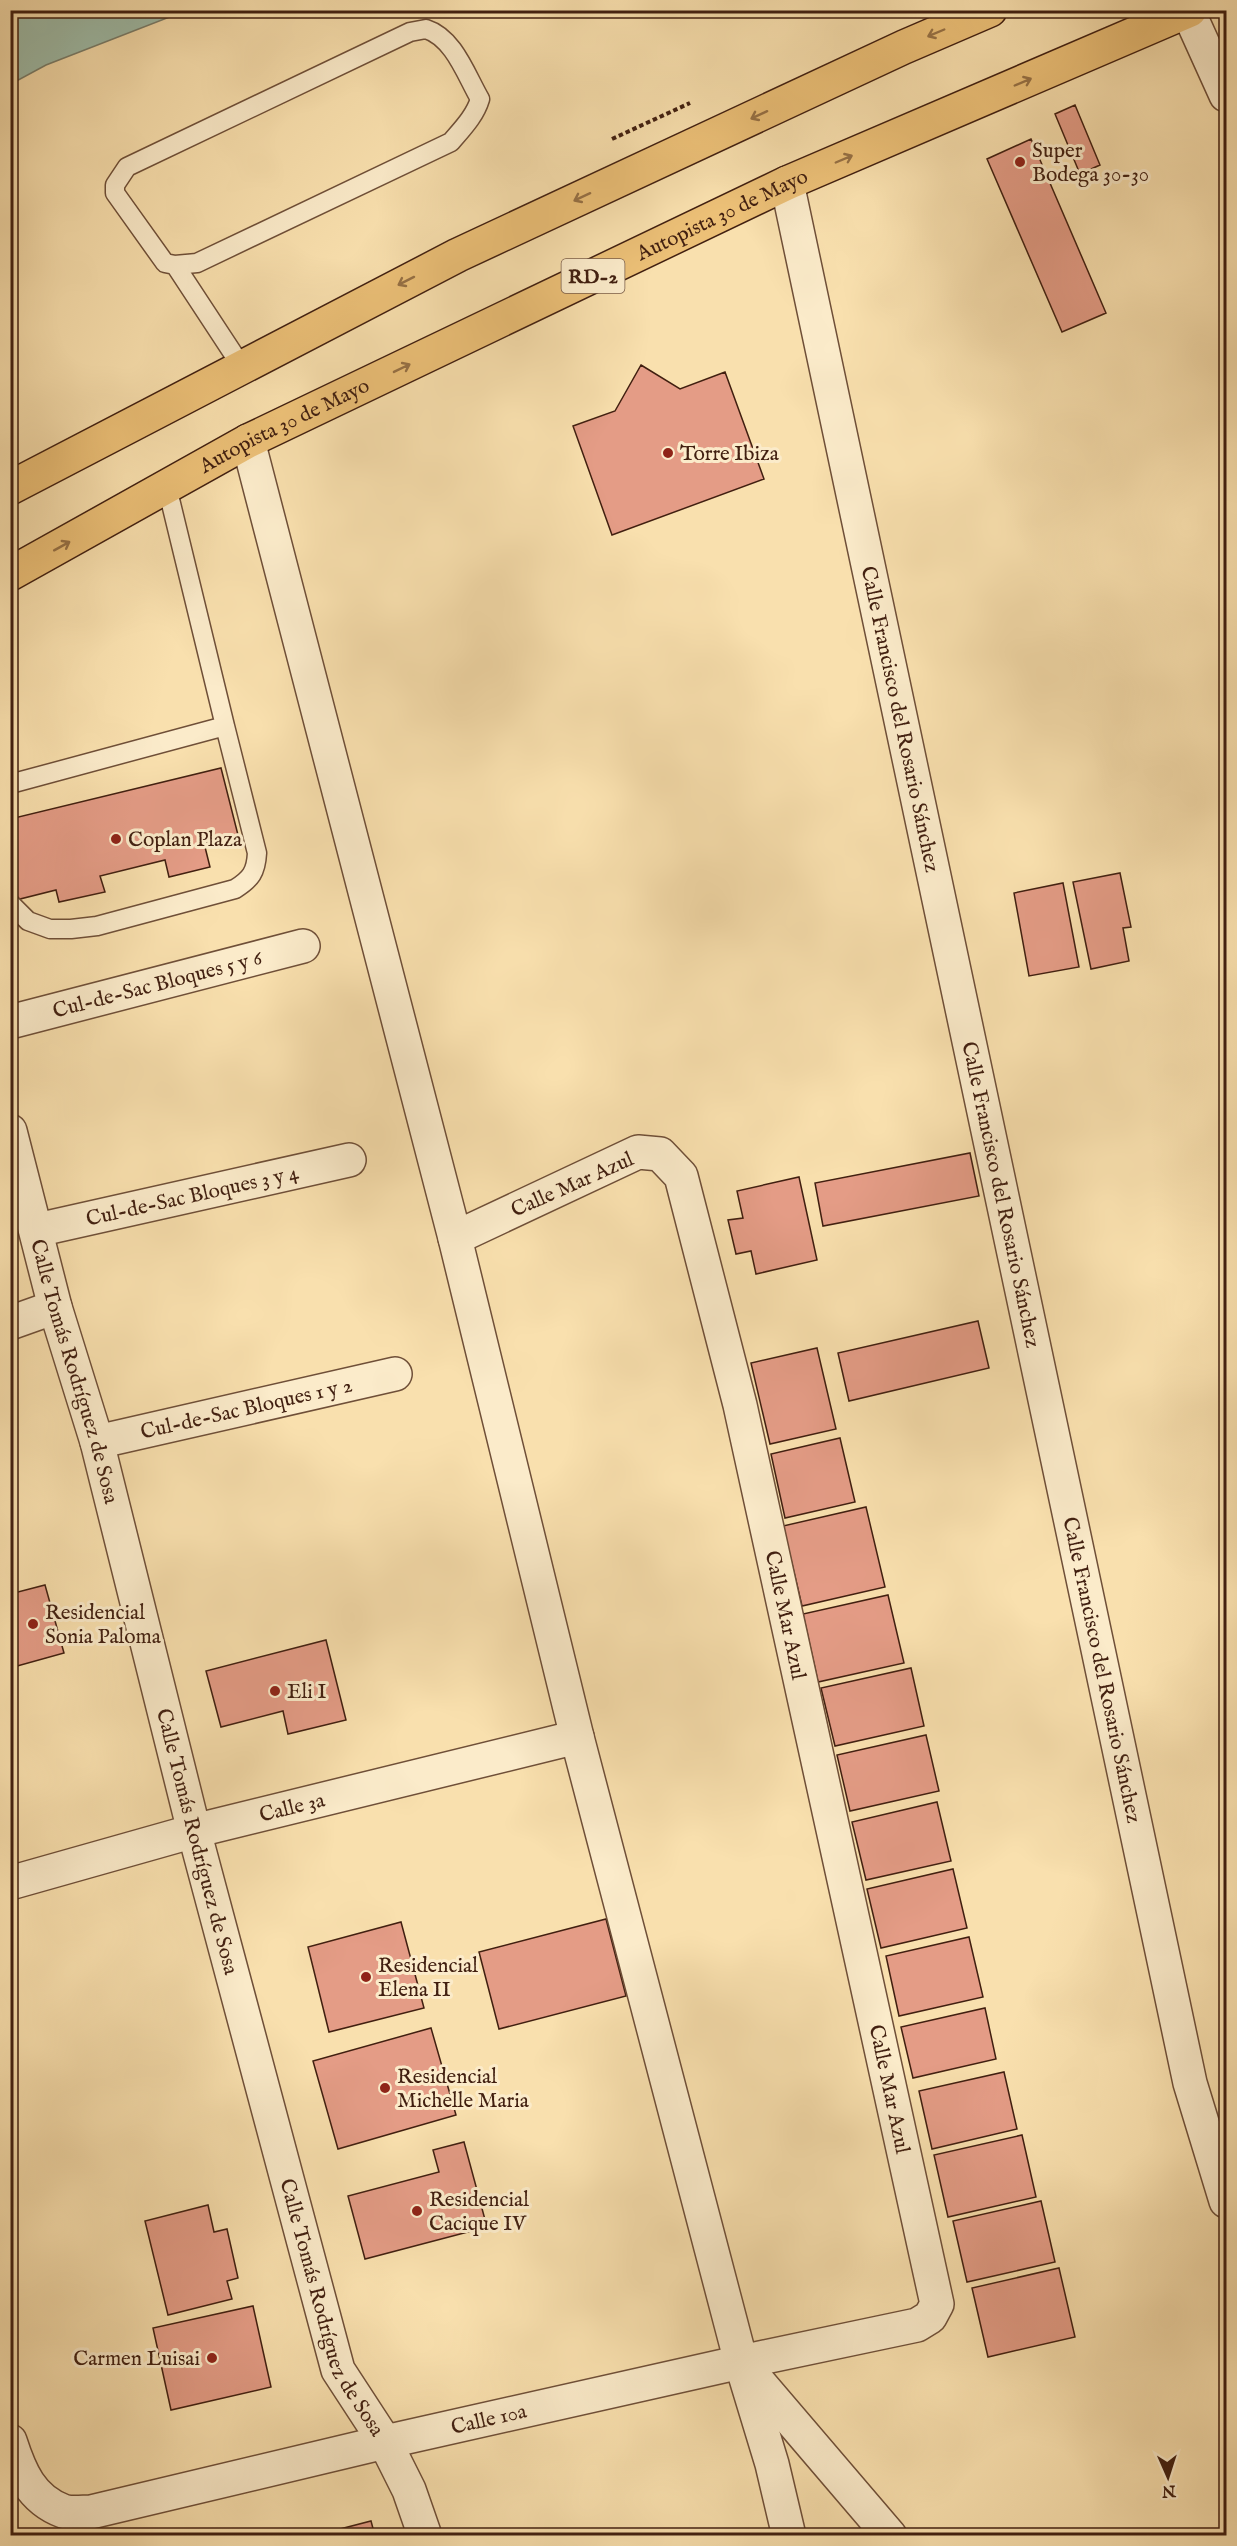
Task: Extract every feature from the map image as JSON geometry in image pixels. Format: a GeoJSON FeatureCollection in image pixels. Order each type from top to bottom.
{"type":"FeatureCollection","features":[{"type":"Feature","properties":{"kind":"highway"},"geometry":{"type":"LineString","coordinates":[[10,488],[458,255],[904,47],[990,10]]}},
{"type":"Feature","properties":{"kind":"highway","name":"Autopista 30 de Mayo"},"geometry":{"type":"LineString","coordinates":[[10,574],[248,441],[787,183],[1189,11]]}},
{"type":"Feature","properties":{"kind":"street"},"geometry":{"type":"LineString","coordinates":[[1189,11],[1227,95]]}},
{"type":"Feature","properties":{"kind":"street","name":"Calle Francisco del Rosario Sánchez"},"geometry":{"type":"LineString","coordinates":[[787,183],[1188,2072],[1227,2201]]}},
{"type":"Feature","properties":{"kind":"street"},"geometry":{"type":"LineString","coordinates":[[248,441],[454,1238],[577,1737],[789,2535]]}},
{"type":"Feature","properties":{"kind":"street","name":"Cul-de-Sac Bloques 5 y 6"},"geometry":{"type":"LineString","coordinates":[[10,1022],[303,946]]}},
{"type":"Feature","properties":{"kind":"street","name":"Calle Tomás Rodríguez de Sosa"},"geometry":{"type":"LineString","coordinates":[[10,1131],[55,1307],[97,1442],[194,1831],[338,2370],[385,2442],[410,2490],[424,2535]]}},
{"type":"Feature","properties":{"kind":"street","name":"Calle Mar Azul"},"geometry":{"type":"LineString","coordinates":[[454,1238],[638,1152],[660,1154],[681,1176],[740,1405],[937,2304]]}},
{"type":"Feature","properties":{"kind":"street","name":"Cul-de-Sac Bloques 3 y 4"},"geometry":{"type":"LineString","coordinates":[[37,1230],[349,1160]]}},
{"type":"Feature","properties":{"kind":"street"},"geometry":{"type":"LineString","coordinates":[[10,1323],[55,1307]]}},
{"type":"Feature","properties":{"kind":"street","name":"Cul-de-Sac Bloques 1 y 2"},"geometry":{"type":"LineString","coordinates":[[97,1442],[395,1374]]}},
{"type":"Feature","properties":{"kind":"street","name":"Calle 3a"},"geometry":{"type":"LineString","coordinates":[[10,1883],[194,1831],[577,1737]]}},
{"type":"Feature","properties":{"kind":"street","name":"Calle 10a"},"geometry":{"type":"LineString","coordinates":[[10,2441],[18,2468],[35,2495],[64,2512],[92,2512],[741,2361],[917,2325],[930,2317],[937,2304]]}},
{"type":"Feature","properties":{"kind":"street"},"geometry":{"type":"LineString","coordinates":[[741,2361],[890,2535]]}},
{"type":"Feature","properties":{"kind":"lane"},"geometry":{"type":"LineString","coordinates":[[175,266],[197,263],[451,142],[466,125],[478,107],[480,99],[446,41],[435,32],[426,29],[410,32],[127,167],[115,185],[115,193],[165,263],[175,266],[242,367]]}},
{"type":"Feature","properties":{"kind":"lane"},"geometry":{"type":"LineString","coordinates":[[10,903],[28,921],[50,929],[97,926],[235,889],[249,880],[256,868],[257,853],[167,487]]}},
{"type":"Feature","properties":{"kind":"lane"},"geometry":{"type":"LineString","coordinates":[[10,784],[225,726]]}},
{"type":"Feature","properties":{"kind":"shaded area"},"geometry":{"type":"Polygon","coordinates":[[[11,10],[185,11],[46,65],[11,84],[11,10]]]}},
{"type":"Feature","properties":{"kind":"building"},"geometry":{"type":"Polygon","coordinates":[[[1075,105],[1100,165],[1080,174],[1055,114],[1075,105]]]}},
{"type":"Feature","properties":{"kind":"building"},"geometry":{"type":"Polygon","coordinates":[[[1031,139],[1106,313],[1062,332],[987,159],[1031,139]]]}},
{"type":"Feature","properties":{"kind":"building","name":"Torre Ibiza"},"geometry":{"type":"Polygon","coordinates":[[[641,365],[680,389],[725,372],[764,479],[612,535],[573,426],[615,411],[641,365]]]}},
{"type":"Feature","properties":{"kind":"building","name":"Coplan Plaza"},"geometry":{"type":"Polygon","coordinates":[[[221,768],[238,835],[204,843],[210,867],[169,877],[165,860],[100,876],[105,892],[59,902],[56,890],[16,900],[10,879],[10,819],[221,768]]]}},
{"type":"Feature","properties":{"kind":"building"},"geometry":{"type":"Polygon","coordinates":[[[1120,873],[1131,927],[1123,928],[1129,961],[1091,969],[1073,882],[1120,873]]]}},
{"type":"Feature","properties":{"kind":"building"},"geometry":{"type":"Polygon","coordinates":[[[1063,883],[1079,967],[1029,976],[1014,893],[1063,883]]]}},
{"type":"Feature","properties":{"kind":"building"},"geometry":{"type":"Polygon","coordinates":[[[970,1153],[979,1196],[823,1226],[815,1183],[970,1153]]]}},
{"type":"Feature","properties":{"kind":"building"},"geometry":{"type":"Polygon","coordinates":[[[799,1177],[817,1260],[756,1274],[751,1251],[736,1254],[728,1220],[743,1218],[737,1191],[799,1177]]]}},
{"type":"Feature","properties":{"kind":"building"},"geometry":{"type":"Polygon","coordinates":[[[978,1321],[989,1368],[849,1401],[838,1353],[978,1321]]]}},
{"type":"Feature","properties":{"kind":"building"},"geometry":{"type":"Polygon","coordinates":[[[817,1348],[836,1429],[770,1444],[751,1363],[817,1348]]]}},
{"type":"Feature","properties":{"kind":"building"},"geometry":{"type":"Polygon","coordinates":[[[840,1438],[855,1502],[785,1518],[771,1454],[840,1438]]]}},
{"type":"Feature","properties":{"kind":"building"},"geometry":{"type":"Polygon","coordinates":[[[866,1507],[885,1587],[802,1606],[783,1526],[866,1507]]]}},
{"type":"Feature","properties":{"kind":"building","name":"Residencial Sonia Paloma"},"geometry":{"type":"Polygon","coordinates":[[[45,1585],[64,1653],[10,1668],[10,1594],[45,1585]]]}},
{"type":"Feature","properties":{"kind":"building"},"geometry":{"type":"Polygon","coordinates":[[[888,1595],[904,1663],[818,1682],[803,1614],[888,1595]]]}},
{"type":"Feature","properties":{"kind":"building","name":"Eli I"},"geometry":{"type":"Polygon","coordinates":[[[326,1640],[346,1720],[288,1734],[283,1711],[221,1727],[206,1671],[326,1640]]]}},
{"type":"Feature","properties":{"kind":"building"},"geometry":{"type":"Polygon","coordinates":[[[911,1668],[924,1726],[835,1746],[821,1688],[911,1668]]]}},
{"type":"Feature","properties":{"kind":"building"},"geometry":{"type":"Polygon","coordinates":[[[926,1735],[939,1791],[850,1811],[837,1755],[926,1735]]]}},
{"type":"Feature","properties":{"kind":"building"},"geometry":{"type":"Polygon","coordinates":[[[937,1802],[951,1861],[866,1880],[852,1822],[937,1802]]]}},
{"type":"Feature","properties":{"kind":"building"},"geometry":{"type":"Polygon","coordinates":[[[953,1869],[967,1928],[881,1948],[867,1889],[953,1869]]]}},
{"type":"Feature","properties":{"kind":"building"},"geometry":{"type":"Polygon","coordinates":[[[606,1919],[626,1996],[499,2029],[479,1952],[606,1919]]]}},
{"type":"Feature","properties":{"kind":"building","name":"Residencial Elena II"},"geometry":{"type":"Polygon","coordinates":[[[401,1922],[424,2008],[329,2032],[308,1947],[401,1922]]]}},
{"type":"Feature","properties":{"kind":"building"},"geometry":{"type":"Polygon","coordinates":[[[969,1937],[983,1997],[899,2016],[886,1956],[969,1937]]]}},
{"type":"Feature","properties":{"kind":"building"},"geometry":{"type":"Polygon","coordinates":[[[985,2008],[996,2059],[913,2078],[901,2027],[985,2008]]]}},
{"type":"Feature","properties":{"kind":"building","name":"Residencial Michelle Maria"},"geometry":{"type":"Polygon","coordinates":[[[431,2028],[456,2115],[338,2149],[313,2061],[431,2028]]]}},
{"type":"Feature","properties":{"kind":"building"},"geometry":{"type":"Polygon","coordinates":[[[1004,2072],[1017,2129],[932,2149],[919,2091],[1004,2072]]]}},
{"type":"Feature","properties":{"kind":"building"},"geometry":{"type":"Polygon","coordinates":[[[1022,2135],[1036,2197],[948,2217],[934,2155],[1022,2135]]]}},
{"type":"Feature","properties":{"kind":"building","name":"Residencial Cacique IV"},"geometry":{"type":"Polygon","coordinates":[[[464,2142],[487,2227],[365,2259],[348,2196],[439,2172],[433,2150],[464,2142]]]}},
{"type":"Feature","properties":{"kind":"building"},"geometry":{"type":"Polygon","coordinates":[[[1041,2201],[1055,2262],[967,2282],[953,2221],[1041,2201]]]}},
{"type":"Feature","properties":{"kind":"building"},"geometry":{"type":"Polygon","coordinates":[[[208,2205],[214,2232],[227,2229],[238,2278],[227,2281],[232,2299],[168,2315],[145,2221],[208,2205]]]}},
{"type":"Feature","properties":{"kind":"building"},"geometry":{"type":"Polygon","coordinates":[[[1059,2268],[1075,2337],[988,2357],[972,2288],[1059,2268]]]}},
{"type":"Feature","properties":{"kind":"building","name":"Carmen Luisai"},"geometry":{"type":"Polygon","coordinates":[[[253,2306],[271,2387],[171,2410],[153,2328],[253,2306]]]}},
{"type":"Feature","properties":{"kind":"building"},"geometry":{"type":"Polygon","coordinates":[[[371,2521],[375,2536],[313,2536],[371,2521]]]}},
{"type":"Feature","properties":{"kind":"place","name":"Super Bodega 30-30"},"geometry":{"type":"Point","coordinates":[1020,162]}},
{"type":"Feature","properties":{"kind":"place","name":"Torre Ibiza"},"geometry":{"type":"Point","coordinates":[668,453]}},
{"type":"Feature","properties":{"kind":"place","name":"Coplan Plaza"},"geometry":{"type":"Point","coordinates":[116,839]}},
{"type":"Feature","properties":{"kind":"place","name":"Residencial Sonia Paloma"},"geometry":{"type":"Point","coordinates":[33,1624]}},
{"type":"Feature","properties":{"kind":"place","name":"Eli I"},"geometry":{"type":"Point","coordinates":[275,1691]}},
{"type":"Feature","properties":{"kind":"place","name":"Residencial Elena II"},"geometry":{"type":"Point","coordinates":[366,1977]}},
{"type":"Feature","properties":{"kind":"place","name":"Residencial Michelle Maria"},"geometry":{"type":"Point","coordinates":[385,2088]}},
{"type":"Feature","properties":{"kind":"place","name":"Residencial Cacique IV"},"geometry":{"type":"Point","coordinates":[417,2211]}},
{"type":"Feature","properties":{"kind":"place","name":"Carmen Luisai"},"geometry":{"type":"Point","coordinates":[212,2358]}}]}
